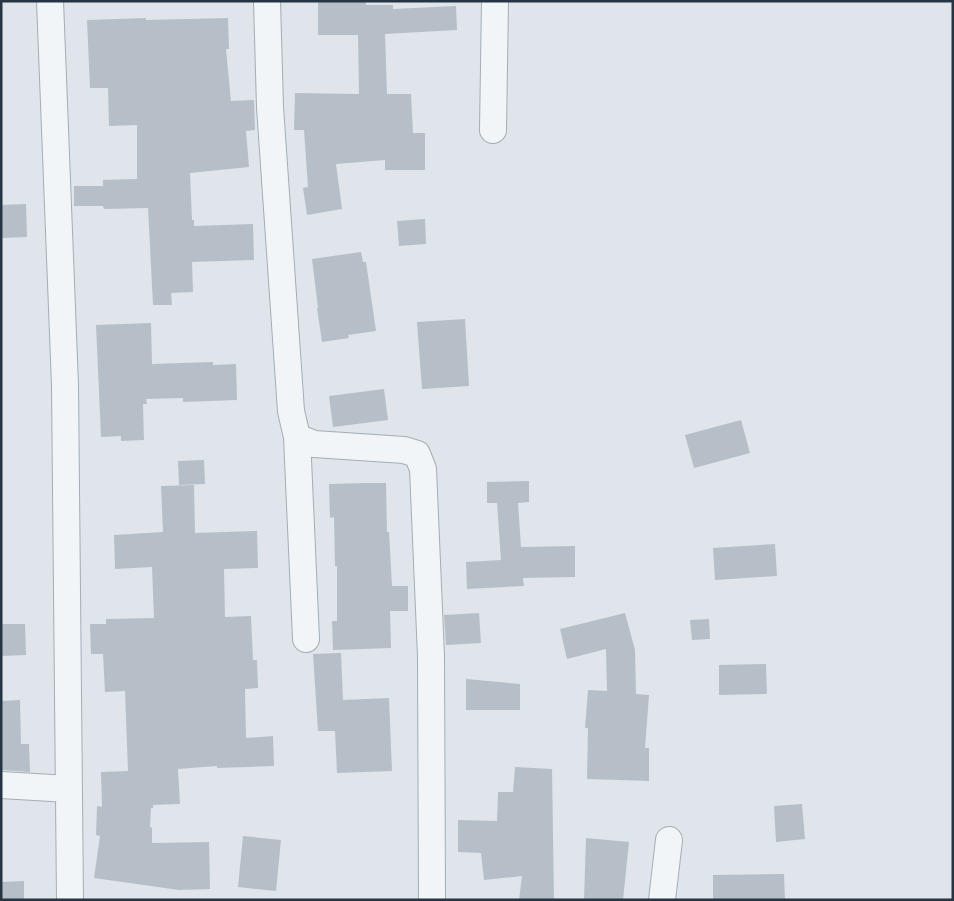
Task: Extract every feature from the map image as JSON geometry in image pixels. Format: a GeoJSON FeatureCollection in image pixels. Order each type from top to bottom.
{"type":"FeatureCollection","features":[{"type":"Feature","properties":{"kind":"street"},"geometry":{"type":"LineString","coordinates":[[50,1],[65,385],[70,900]]}},
{"type":"Feature","properties":{"kind":"street"},"geometry":{"type":"LineString","coordinates":[[267,1],[270,107],[289,391],[297,437],[306,640]]}},
{"type":"Feature","properties":{"kind":"street"},"geometry":{"type":"LineString","coordinates":[[493,130],[495,1]]}},
{"type":"Feature","properties":{"kind":"street"},"geometry":{"type":"LineString","coordinates":[[297,437],[314,444],[404,450],[417,454],[422,469],[431,656],[432,900]]}},
{"type":"Feature","properties":{"kind":"street"},"geometry":{"type":"LineString","coordinates":[[1,785],[69,789]]}},
{"type":"Feature","properties":{"kind":"street"},"geometry":{"type":"LineString","coordinates":[[662,900],[669,840]]}},
{"type":"Feature","properties":{"kind":"building"},"geometry":{"type":"Polygon","coordinates":[[[318,1],[366,1],[366,5],[393,5],[393,9],[456,6],[457,30],[385,34],[387,94],[411,94],[413,133],[425,133],[425,170],[385,170],[385,160],[336,164],[342,209],[307,215],[303,188],[308,187],[304,130],[294,130],[295,93],[359,94],[358,35],[318,35],[318,1]]]}},
{"type":"Feature","properties":{"kind":"building"},"geometry":{"type":"Polygon","coordinates":[[[146,18],[146,20],[228,18],[229,49],[226,49],[231,101],[254,100],[255,130],[246,131],[249,167],[190,173],[192,220],[194,220],[194,226],[253,224],[254,260],[192,262],[193,292],[171,293],[172,305],[153,305],[148,208],[104,209],[103,206],[74,206],[74,186],[103,186],[103,180],[137,179],[137,125],[109,126],[108,88],[90,88],[87,20],[146,18]]]}},
{"type":"Feature","properties":{"kind":"building"},"geometry":{"type":"Polygon","coordinates":[[[26,204],[27,237],[1,238],[1,205],[26,204]]]}},
{"type":"Feature","properties":{"kind":"building"},"geometry":{"type":"Polygon","coordinates":[[[425,219],[426,244],[399,246],[397,221],[425,219]]]}},
{"type":"Feature","properties":{"kind":"building"},"geometry":{"type":"Polygon","coordinates":[[[361,252],[363,262],[366,262],[376,331],[348,335],[349,338],[322,342],[312,259],[361,252]]]}},
{"type":"Feature","properties":{"kind":"building"},"geometry":{"type":"Polygon","coordinates":[[[465,319],[469,386],[422,389],[417,322],[465,319]]]}},
{"type":"Feature","properties":{"kind":"building"},"geometry":{"type":"Polygon","coordinates":[[[151,323],[152,364],[213,362],[213,365],[236,364],[237,400],[183,402],[183,398],[146,399],[147,404],[143,404],[144,440],[121,441],[121,436],[101,437],[96,325],[151,323]]]}},
{"type":"Feature","properties":{"kind":"building"},"geometry":{"type":"Polygon","coordinates":[[[384,389],[388,420],[333,427],[329,396],[384,389]]]}},
{"type":"Feature","properties":{"kind":"building"},"geometry":{"type":"Polygon","coordinates":[[[741,420],[750,453],[694,468],[685,435],[741,420]]]}},
{"type":"Feature","properties":{"kind":"building"},"geometry":{"type":"Polygon","coordinates":[[[204,460],[205,484],[179,485],[178,461],[204,460]]]}},
{"type":"Feature","properties":{"kind":"building"},"geometry":{"type":"Polygon","coordinates":[[[529,481],[529,502],[518,503],[521,547],[575,546],[575,577],[523,578],[524,586],[467,589],[466,562],[501,560],[497,503],[487,503],[487,482],[529,481]]]}},
{"type":"Feature","properties":{"kind":"building"},"geometry":{"type":"Polygon","coordinates":[[[386,483],[387,532],[389,532],[392,586],[408,586],[408,611],[390,611],[391,648],[333,650],[332,621],[337,621],[337,566],[335,566],[334,517],[330,518],[329,484],[386,483]]]}},
{"type":"Feature","properties":{"kind":"building"},"geometry":{"type":"Polygon","coordinates":[[[194,485],[195,533],[257,531],[258,568],[224,569],[225,617],[251,616],[253,660],[257,660],[258,688],[245,689],[246,738],[273,736],[274,766],[217,768],[217,766],[178,769],[180,804],[153,805],[153,808],[151,808],[150,827],[152,828],[152,843],[209,842],[210,889],[179,890],[94,878],[100,836],[96,835],[97,806],[102,807],[101,772],[128,771],[125,691],[105,692],[103,654],[91,654],[90,624],[106,624],[106,619],[154,618],[152,567],[115,569],[114,535],[163,532],[161,486],[194,485]]]}},
{"type":"Feature","properties":{"kind":"building"},"geometry":{"type":"Polygon","coordinates":[[[775,544],[777,576],[715,580],[713,548],[775,544]]]}},
{"type":"Feature","properties":{"kind":"building"},"geometry":{"type":"Polygon","coordinates":[[[479,613],[481,643],[446,645],[444,615],[479,613]]]}},
{"type":"Feature","properties":{"kind":"building"},"geometry":{"type":"Polygon","coordinates":[[[625,613],[635,650],[636,694],[649,695],[645,748],[649,748],[649,781],[587,779],[588,728],[585,728],[588,690],[607,691],[606,649],[567,659],[560,629],[625,613]]]}},
{"type":"Feature","properties":{"kind":"building"},"geometry":{"type":"Polygon","coordinates":[[[709,619],[710,639],[692,640],[690,620],[709,619]]]}},
{"type":"Feature","properties":{"kind":"building"},"geometry":{"type":"Polygon","coordinates":[[[1,624],[25,624],[26,655],[1,656],[1,624]]]}},
{"type":"Feature","properties":{"kind":"building"},"geometry":{"type":"Polygon","coordinates":[[[341,653],[343,700],[389,698],[392,771],[337,773],[335,731],[318,731],[313,654],[341,653]]]}},
{"type":"Feature","properties":{"kind":"building"},"geometry":{"type":"Polygon","coordinates":[[[766,664],[767,694],[719,695],[719,665],[766,664]]]}},
{"type":"Feature","properties":{"kind":"building"},"geometry":{"type":"Polygon","coordinates":[[[466,679],[520,684],[520,710],[466,710],[466,679]]]}},
{"type":"Feature","properties":{"kind":"building"},"geometry":{"type":"Polygon","coordinates":[[[20,700],[21,744],[29,744],[30,772],[1,770],[1,701],[20,700]]]}},
{"type":"Feature","properties":{"kind":"building"},"geometry":{"type":"Polygon","coordinates":[[[515,767],[552,769],[554,900],[519,900],[522,876],[484,880],[481,853],[458,852],[458,820],[497,821],[498,792],[513,792],[515,767]]]}},
{"type":"Feature","properties":{"kind":"building"},"geometry":{"type":"Polygon","coordinates":[[[802,804],[805,839],[776,842],[774,806],[802,804]]]}},
{"type":"Feature","properties":{"kind":"building"},"geometry":{"type":"Polygon","coordinates":[[[243,836],[281,840],[276,891],[238,887],[243,836]]]}},
{"type":"Feature","properties":{"kind":"building"},"geometry":{"type":"Polygon","coordinates":[[[586,838],[629,842],[623,900],[584,900],[586,838]]]}},
{"type":"Feature","properties":{"kind":"building"},"geometry":{"type":"Polygon","coordinates":[[[784,874],[785,900],[713,900],[713,875],[784,874]]]}},
{"type":"Feature","properties":{"kind":"building"},"geometry":{"type":"Polygon","coordinates":[[[24,881],[24,900],[1,900],[1,882],[24,881]]]}}]}
